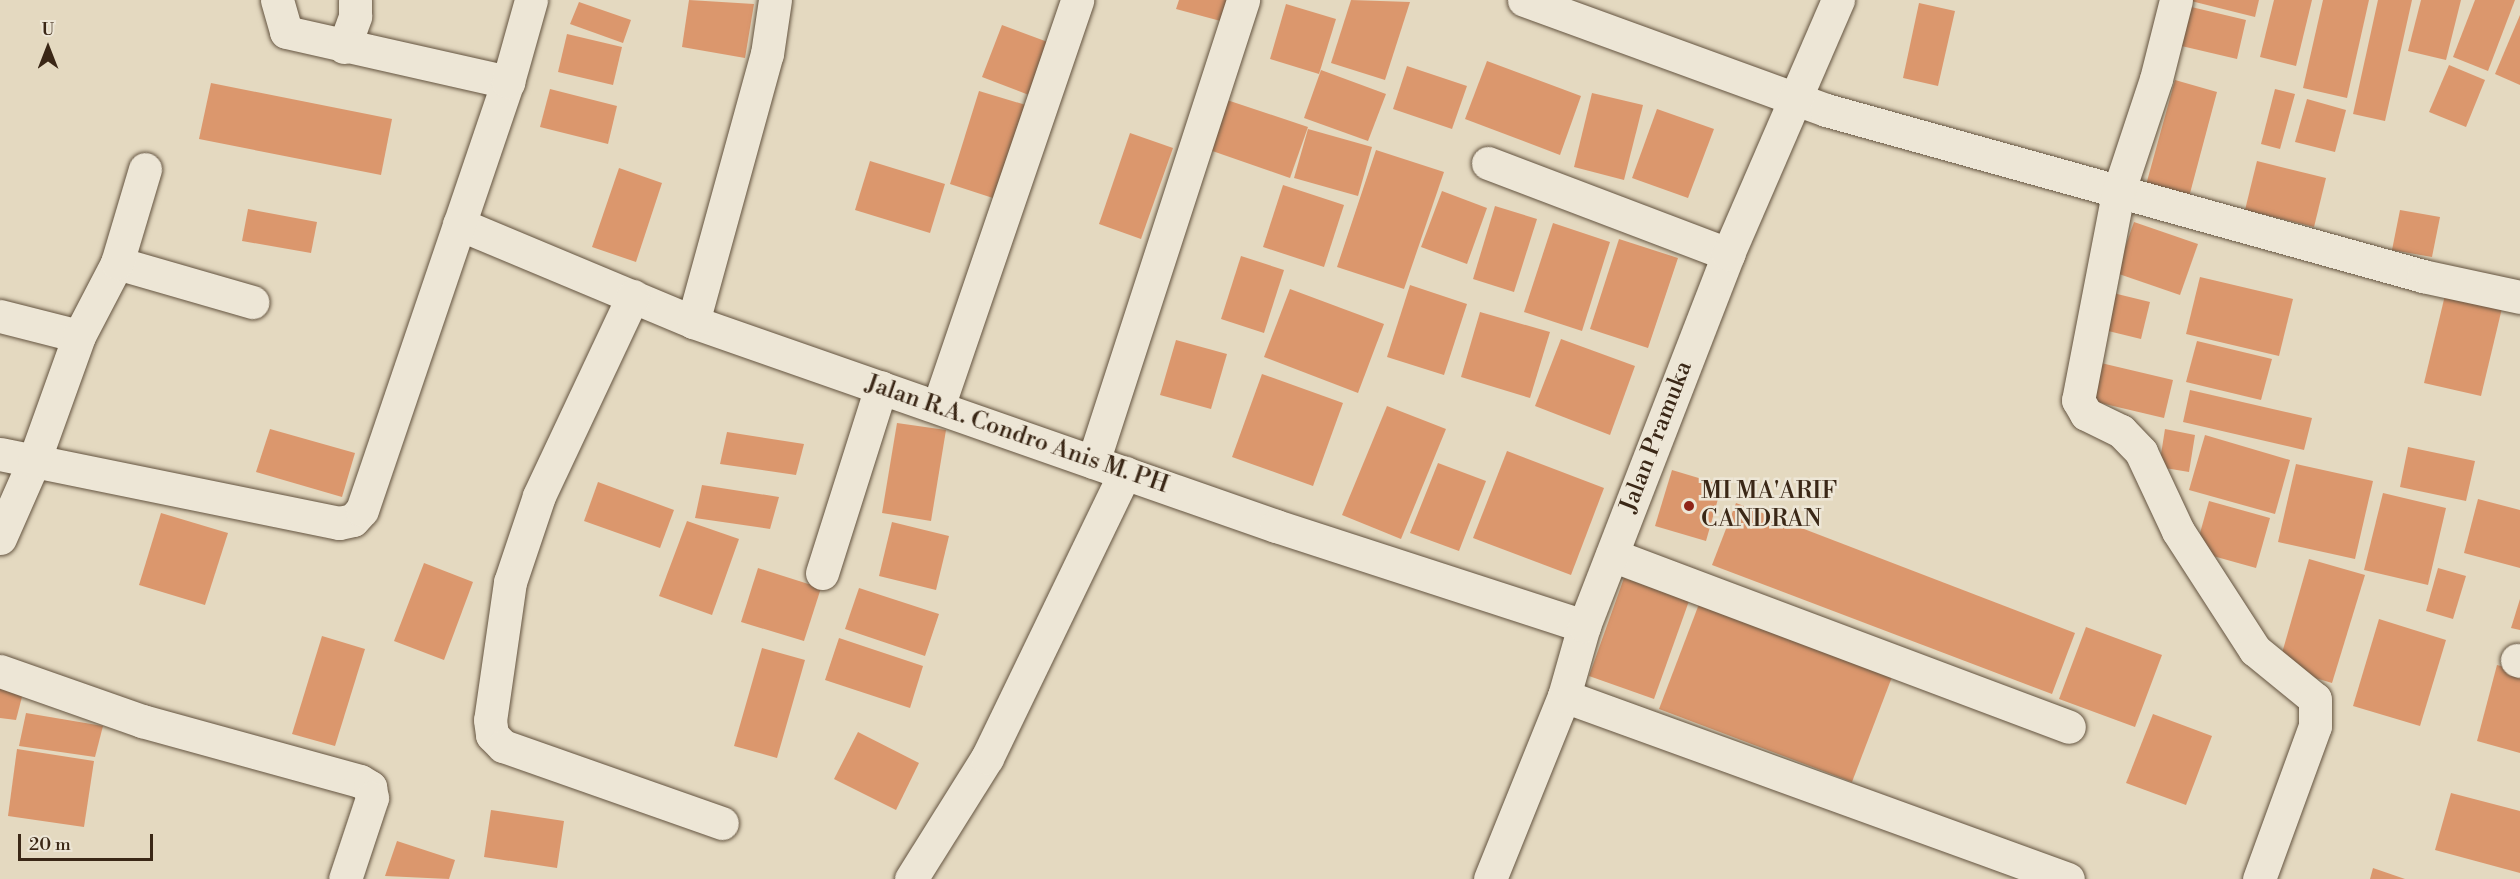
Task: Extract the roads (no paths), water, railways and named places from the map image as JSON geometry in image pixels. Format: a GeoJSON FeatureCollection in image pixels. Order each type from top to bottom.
{"type":"FeatureCollection","features":[{"type":"Feature","properties":{"kind":"street"},"geometry":{"type":"LineString","coordinates":[[277,0],[286,32],[344,47],[508,82]]}},
{"type":"Feature","properties":{"kind":"street"},"geometry":{"type":"LineString","coordinates":[[344,47],[355,16],[355,0]]}},
{"type":"Feature","properties":{"kind":"street"},"geometry":{"type":"LineString","coordinates":[[0,454],[339,523],[353,520],[362,510],[508,82],[531,0]]}},
{"type":"Feature","properties":{"kind":"street"},"geometry":{"type":"LineString","coordinates":[[693,322],[767,54],[775,0]]}},
{"type":"Feature","properties":{"kind":"street"},"geometry":{"type":"LineString","coordinates":[[938,407],[1077,0]]}},
{"type":"Feature","properties":{"kind":"street"},"geometry":{"type":"LineString","coordinates":[[1093,462],[1243,0]]}},
{"type":"Feature","properties":{"kind":"street"},"geometry":{"type":"LineString","coordinates":[[1524,0],[1797,100],[2118,193],[2423,276],[2520,297]]}},
{"type":"Feature","properties":{"kind":"street","name":"Jalan Pramuka"},"geometry":{"type":"LineString","coordinates":[[1490,879],[1564,696],[1584,626],[1728,254],[1797,100],[1838,0]]}},
{"type":"Feature","properties":{"kind":"street"},"geometry":{"type":"LineString","coordinates":[[2176,0],[2156,79],[2118,193],[2078,400],[2086,414],[2121,431],[2141,452],[2178,531],[2255,650],[2314,699],[2314,726],[2259,879]]}},
{"type":"Feature","properties":{"kind":"street"},"geometry":{"type":"LineString","coordinates":[[1488,163],[1728,254]]}},
{"type":"Feature","properties":{"kind":"street"},"geometry":{"type":"LineString","coordinates":[[0,538],[34,461],[79,336],[117,263],[145,169]]}},
{"type":"Feature","properties":{"kind":"street","name":"Jalan R.A. Condro Anis M. PH"},"geometry":{"type":"LineString","coordinates":[[459,224],[693,322],[1125,473],[1584,626]]}},
{"type":"Feature","properties":{"kind":"street"},"geometry":{"type":"LineString","coordinates":[[117,263],[252,302]]}},
{"type":"Feature","properties":{"kind":"street"},"geometry":{"type":"LineString","coordinates":[[633,296],[539,496],[510,582],[490,720],[492,735],[503,746],[722,823]]}},
{"type":"Feature","properties":{"kind":"street"},"geometry":{"type":"LineString","coordinates":[[0,316],[79,336]]}},
{"type":"Feature","properties":{"kind":"street"},"geometry":{"type":"LineString","coordinates":[[822,573],[881,387]]}},
{"type":"Feature","properties":{"kind":"street"},"geometry":{"type":"LineString","coordinates":[[911,879],[987,758],[1125,473]]}},
{"type":"Feature","properties":{"kind":"street"},"geometry":{"type":"LineString","coordinates":[[1612,555],[2069,727]]}},
{"type":"Feature","properties":{"kind":"street"},"geometry":{"type":"LineString","coordinates":[[0,671],[142,721],[360,781],[370,787],[372,798],[345,879]]}},
{"type":"Feature","properties":{"kind":"street"},"geometry":{"type":"LineString","coordinates":[[1564,696],[2068,879]]}},
{"type":"Feature","properties":{"kind":"place","name":"MI MA'ARIF CANDRAN"},"geometry":{"type":"Point","coordinates":[1689,506]}}]}
